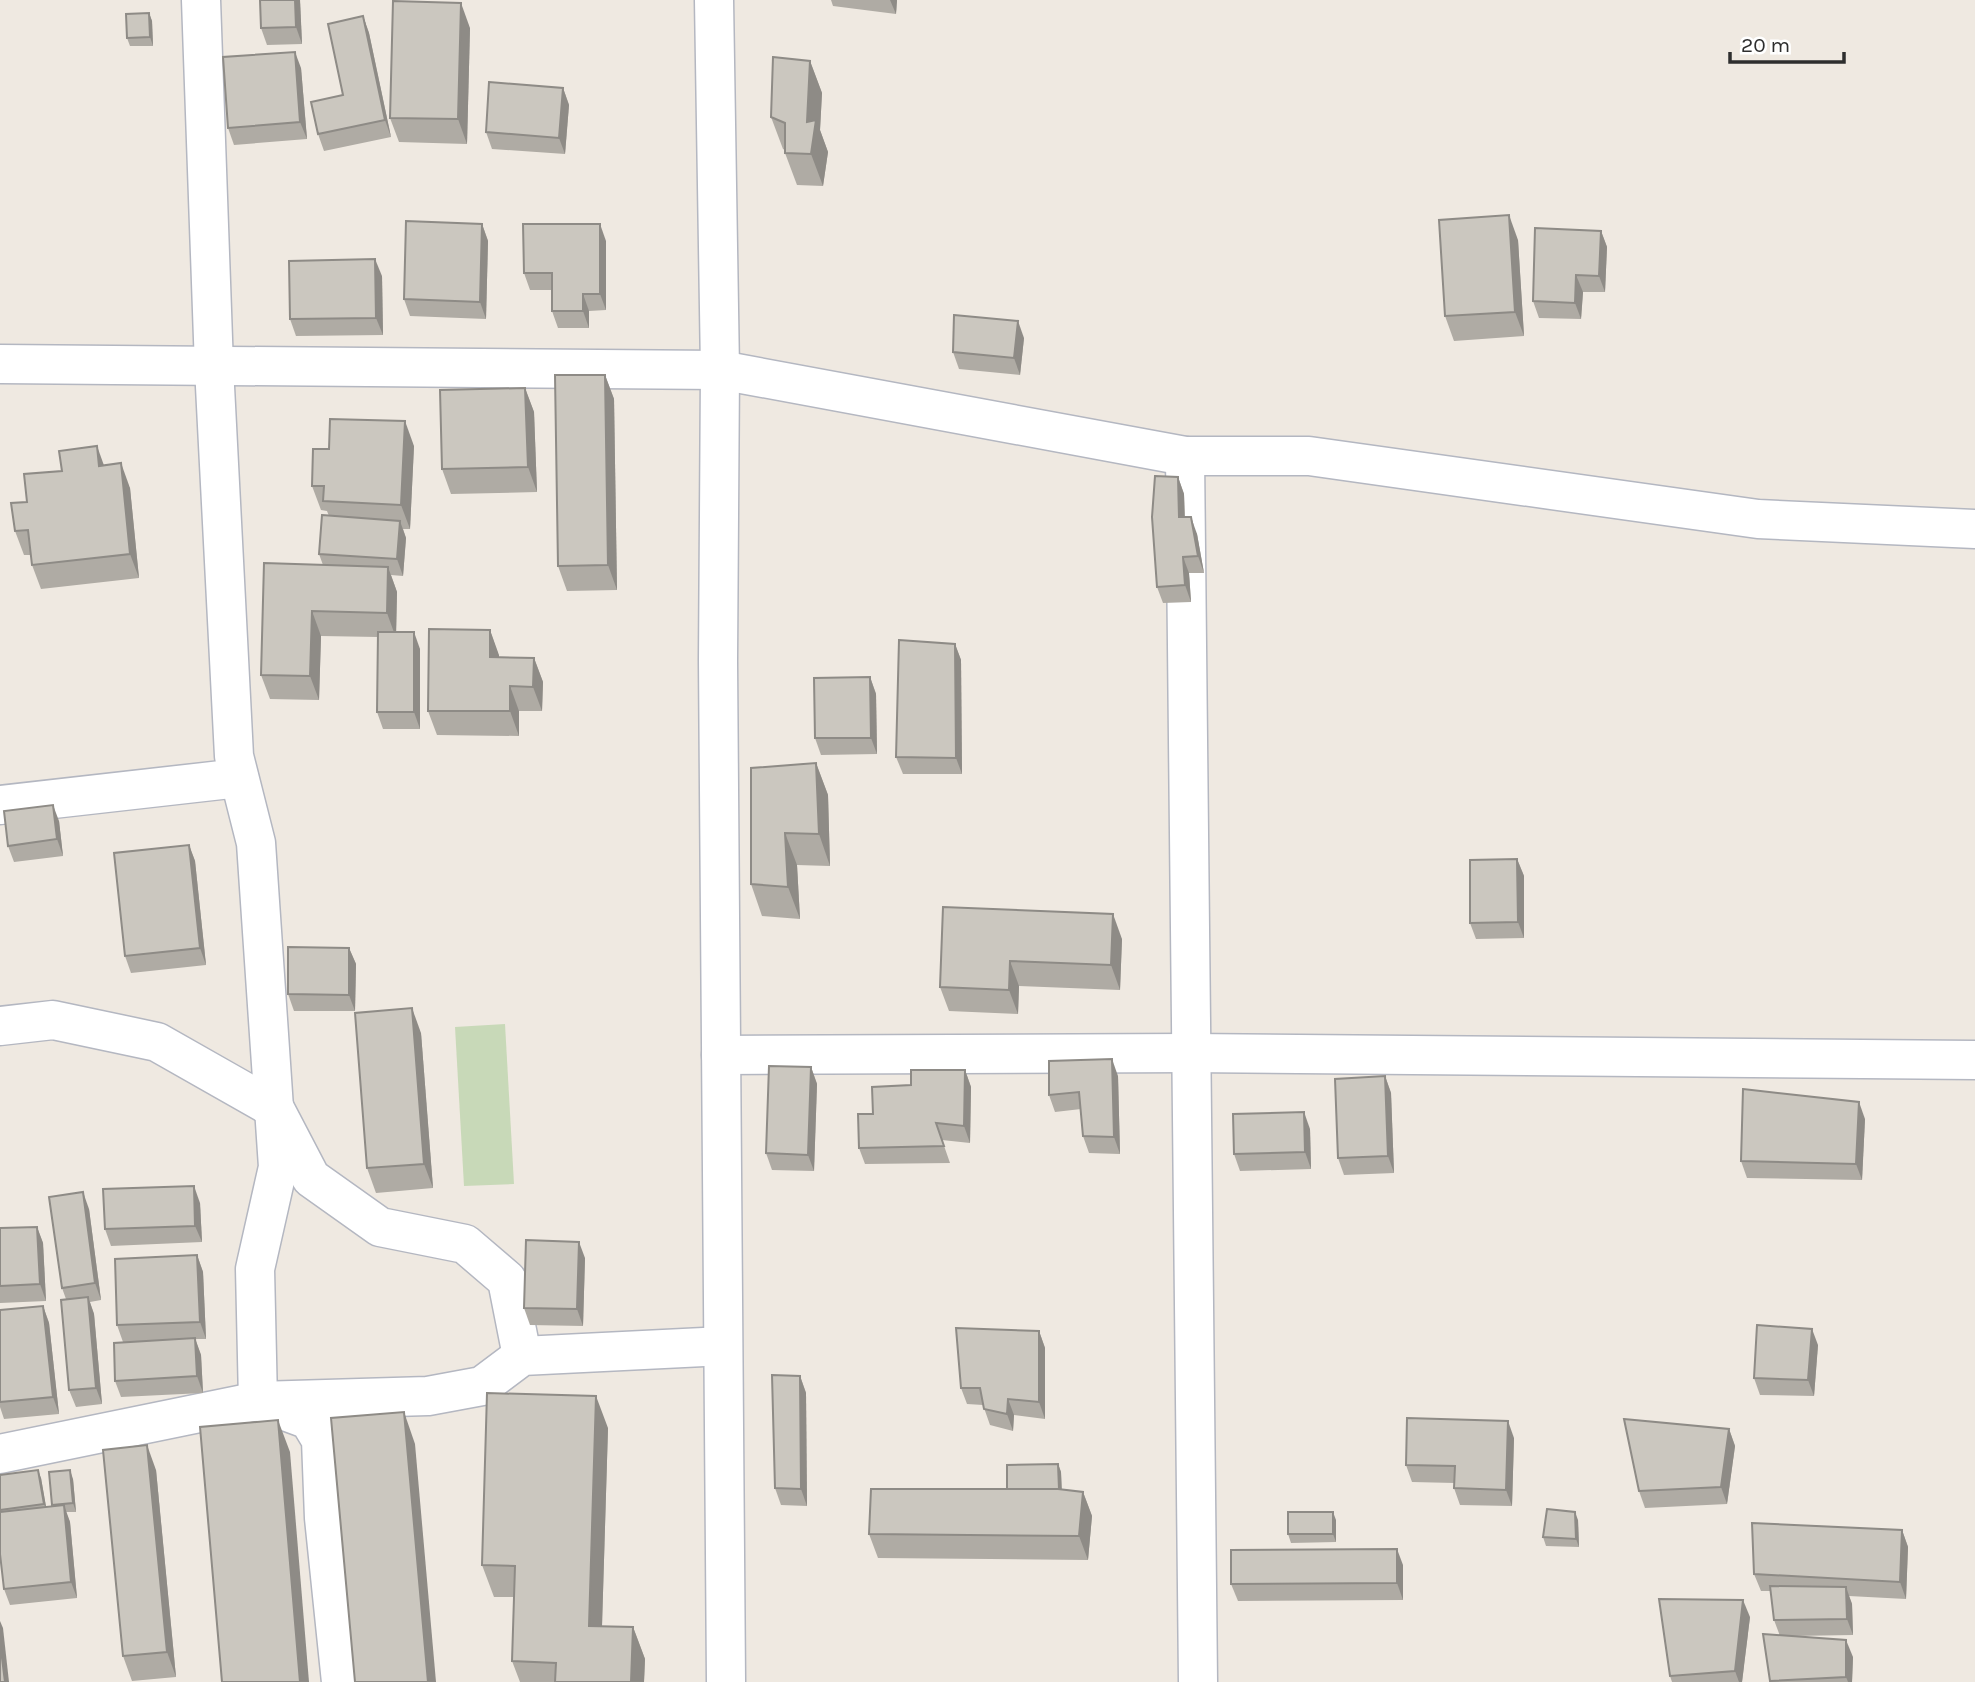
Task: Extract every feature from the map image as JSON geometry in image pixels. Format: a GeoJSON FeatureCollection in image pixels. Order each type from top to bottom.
{"type":"FeatureCollection","features":[{"type":"Feature","properties":{"kind":"street"},"geometry":{"type":"LineString","coordinates":[[201,0],[214,366],[234,756],[256,843],[278,1167],[255,1269],[258,1401]]}},
{"type":"Feature","properties":{"kind":"street"},"geometry":{"type":"LineString","coordinates":[[714,0],[720,370],[718,674],[726,1682]]}},
{"type":"Feature","properties":{"kind":"street"},"geometry":{"type":"LineString","coordinates":[[0,364],[720,370],[1185,456],[1308,456],[1758,519],[1975,529]]}},
{"type":"Feature","properties":{"kind":"street"},"geometry":{"type":"LineString","coordinates":[[1185,456],[1198,1682]]}},
{"type":"Feature","properties":{"kind":"street"},"geometry":{"type":"LineString","coordinates":[[0,805],[239,778]]}},
{"type":"Feature","properties":{"kind":"street"},"geometry":{"type":"LineString","coordinates":[[0,1026],[53,1020],[157,1042],[275,1109],[311,1178],[380,1227],[465,1244],[506,1280],[522,1356]]}},
{"type":"Feature","properties":{"kind":"street"},"geometry":{"type":"LineString","coordinates":[[721,1055],[1190,1053],[1975,1060]]}},
{"type":"Feature","properties":{"kind":"street"},"geometry":{"type":"LineString","coordinates":[[0,1454],[258,1401],[428,1396],[482,1386],[522,1356],[704,1347]]}},
{"type":"Feature","properties":{"kind":"street"},"geometry":{"type":"LineString","coordinates":[[258,1401],[309,1420],[321,1440],[324,1518],[341,1682]]}},
{"type":"Feature","properties":{"kind":"green space"},"geometry":{"type":"Polygon","coordinates":[[[505,1024],[514,1184],[464,1186],[455,1027],[505,1024]]]}},
{"type":"Feature","properties":{"kind":"building"},"geometry":{"type":"Polygon","coordinates":[[[260,0],[295,0],[296,27],[261,28],[260,0]]]}},
{"type":"Feature","properties":{"kind":"building"},"geometry":{"type":"Polygon","coordinates":[[[393,1],[461,3],[458,119],[390,118],[393,1]]]}},
{"type":"Feature","properties":{"kind":"building"},"geometry":{"type":"Polygon","coordinates":[[[149,13],[150,37],[127,38],[126,14],[149,13]]]}},
{"type":"Feature","properties":{"kind":"building"},"geometry":{"type":"Polygon","coordinates":[[[363,16],[385,120],[318,134],[311,102],[343,95],[328,24],[363,16]]]}},
{"type":"Feature","properties":{"kind":"building"},"geometry":{"type":"Polygon","coordinates":[[[295,52],[300,122],[228,128],[223,57],[295,52]]]}},
{"type":"Feature","properties":{"kind":"building"},"geometry":{"type":"Polygon","coordinates":[[[773,57],[810,61],[807,122],[816,120],[811,154],[785,153],[785,123],[771,117],[773,57]]]}},
{"type":"Feature","properties":{"kind":"building"},"geometry":{"type":"Polygon","coordinates":[[[489,82],[563,88],[559,138],[486,132],[489,82]]]}},
{"type":"Feature","properties":{"kind":"building"},"geometry":{"type":"Polygon","coordinates":[[[1509,215],[1515,312],[1445,316],[1439,220],[1509,215]]]}},
{"type":"Feature","properties":{"kind":"building"},"geometry":{"type":"Polygon","coordinates":[[[406,221],[482,224],[480,302],[404,299],[406,221]]]}},
{"type":"Feature","properties":{"kind":"building"},"geometry":{"type":"Polygon","coordinates":[[[523,224],[600,224],[600,294],[583,294],[583,311],[552,311],[552,273],[524,273],[523,224]]]}},
{"type":"Feature","properties":{"kind":"building"},"geometry":{"type":"Polygon","coordinates":[[[1535,228],[1601,231],[1599,276],[1576,275],[1575,303],[1533,301],[1535,228]]]}},
{"type":"Feature","properties":{"kind":"building"},"geometry":{"type":"Polygon","coordinates":[[[375,259],[376,318],[290,319],[289,261],[375,259]]]}},
{"type":"Feature","properties":{"kind":"building"},"geometry":{"type":"Polygon","coordinates":[[[954,315],[1018,321],[1014,358],[953,352],[954,315]]]}},
{"type":"Feature","properties":{"kind":"building"},"geometry":{"type":"Polygon","coordinates":[[[555,375],[605,375],[608,565],[558,566],[555,375]]]}},
{"type":"Feature","properties":{"kind":"building"},"geometry":{"type":"Polygon","coordinates":[[[525,388],[528,467],[442,469],[440,390],[525,388]]]}},
{"type":"Feature","properties":{"kind":"building"},"geometry":{"type":"Polygon","coordinates":[[[330,419],[405,421],[401,505],[323,501],[324,486],[312,486],[313,449],[329,449],[330,419]]]}},
{"type":"Feature","properties":{"kind":"building"},"geometry":{"type":"Polygon","coordinates":[[[97,446],[99,466],[121,463],[130,554],[32,565],[28,530],[15,531],[11,503],[27,502],[24,474],[62,471],[59,451],[97,446]]]}},
{"type":"Feature","properties":{"kind":"building"},"geometry":{"type":"Polygon","coordinates":[[[1155,476],[1178,477],[1179,517],[1191,517],[1198,556],[1183,557],[1185,585],[1157,587],[1152,517],[1155,476]]]}},
{"type":"Feature","properties":{"kind":"building"},"geometry":{"type":"Polygon","coordinates":[[[322,515],[400,521],[397,559],[319,554],[322,515]]]}},
{"type":"Feature","properties":{"kind":"building"},"geometry":{"type":"Polygon","coordinates":[[[264,563],[388,567],[387,613],[312,611],[310,676],[261,675],[264,563]]]}},
{"type":"Feature","properties":{"kind":"building"},"geometry":{"type":"Polygon","coordinates":[[[429,629],[490,630],[490,657],[534,658],[533,687],[510,686],[510,711],[428,711],[429,629]]]}},
{"type":"Feature","properties":{"kind":"building"},"geometry":{"type":"Polygon","coordinates":[[[378,632],[414,632],[414,712],[377,712],[378,632]]]}},
{"type":"Feature","properties":{"kind":"building"},"geometry":{"type":"Polygon","coordinates":[[[899,640],[955,644],[956,758],[896,757],[899,640]]]}},
{"type":"Feature","properties":{"kind":"building"},"geometry":{"type":"Polygon","coordinates":[[[870,677],[871,738],[815,738],[814,678],[870,677]]]}},
{"type":"Feature","properties":{"kind":"building"},"geometry":{"type":"Polygon","coordinates":[[[816,763],[819,834],[785,833],[788,887],[751,884],[751,768],[816,763]]]}},
{"type":"Feature","properties":{"kind":"building"},"geometry":{"type":"Polygon","coordinates":[[[53,805],[57,839],[8,846],[4,811],[53,805]]]}},
{"type":"Feature","properties":{"kind":"building"},"geometry":{"type":"Polygon","coordinates":[[[189,845],[200,948],[125,956],[114,853],[189,845]]]}},
{"type":"Feature","properties":{"kind":"building"},"geometry":{"type":"Polygon","coordinates":[[[1517,859],[1518,922],[1470,923],[1470,860],[1517,859]]]}},
{"type":"Feature","properties":{"kind":"building"},"geometry":{"type":"Polygon","coordinates":[[[943,907],[1113,914],[1111,965],[1010,961],[1009,990],[940,987],[943,907]]]}},
{"type":"Feature","properties":{"kind":"building"},"geometry":{"type":"Polygon","coordinates":[[[288,947],[349,948],[349,995],[288,994],[288,947]]]}},
{"type":"Feature","properties":{"kind":"building"},"geometry":{"type":"Polygon","coordinates":[[[412,1008],[424,1164],[367,1168],[355,1013],[412,1008]]]}},
{"type":"Feature","properties":{"kind":"building"},"geometry":{"type":"Polygon","coordinates":[[[1112,1059],[1114,1137],[1083,1136],[1079,1092],[1049,1095],[1049,1061],[1112,1059]]]}},
{"type":"Feature","properties":{"kind":"building"},"geometry":{"type":"Polygon","coordinates":[[[769,1066],[811,1067],[808,1155],[766,1153],[769,1066]]]}},
{"type":"Feature","properties":{"kind":"building"},"geometry":{"type":"Polygon","coordinates":[[[911,1070],[965,1070],[964,1126],[936,1123],[944,1146],[859,1148],[858,1114],[873,1114],[872,1087],[911,1085],[911,1070]]]}},
{"type":"Feature","properties":{"kind":"building"},"geometry":{"type":"Polygon","coordinates":[[[1385,1076],[1388,1156],[1338,1158],[1335,1079],[1385,1076]]]}},
{"type":"Feature","properties":{"kind":"building"},"geometry":{"type":"Polygon","coordinates":[[[1743,1089],[1859,1102],[1856,1164],[1741,1161],[1743,1089]]]}},
{"type":"Feature","properties":{"kind":"building"},"geometry":{"type":"Polygon","coordinates":[[[1304,1112],[1305,1152],[1234,1154],[1233,1114],[1304,1112]]]}},
{"type":"Feature","properties":{"kind":"building"},"geometry":{"type":"Polygon","coordinates":[[[194,1186],[195,1226],[105,1229],[103,1189],[194,1186]]]}},
{"type":"Feature","properties":{"kind":"building"},"geometry":{"type":"Polygon","coordinates":[[[83,1192],[95,1283],[62,1288],[49,1197],[83,1192]]]}},
{"type":"Feature","properties":{"kind":"building"},"geometry":{"type":"Polygon","coordinates":[[[37,1227],[40,1284],[0,1286],[0,1228],[37,1227]]]}},
{"type":"Feature","properties":{"kind":"building"},"geometry":{"type":"Polygon","coordinates":[[[526,1240],[579,1242],[577,1309],[524,1308],[526,1240]]]}},
{"type":"Feature","properties":{"kind":"building"},"geometry":{"type":"Polygon","coordinates":[[[197,1255],[200,1322],[117,1325],[115,1259],[197,1255]]]}},
{"type":"Feature","properties":{"kind":"building"},"geometry":{"type":"Polygon","coordinates":[[[88,1297],[96,1388],[69,1390],[61,1300],[88,1297]]]}},
{"type":"Feature","properties":{"kind":"building"},"geometry":{"type":"Polygon","coordinates":[[[43,1306],[53,1397],[0,1402],[0,1310],[43,1306]]]}},
{"type":"Feature","properties":{"kind":"building"},"geometry":{"type":"Polygon","coordinates":[[[1757,1325],[1812,1329],[1808,1380],[1754,1378],[1757,1325]]]}},
{"type":"Feature","properties":{"kind":"building"},"geometry":{"type":"Polygon","coordinates":[[[956,1328],[1039,1331],[1039,1402],[1008,1399],[1007,1414],[984,1409],[980,1388],[961,1388],[956,1328]]]}},
{"type":"Feature","properties":{"kind":"building"},"geometry":{"type":"Polygon","coordinates":[[[195,1338],[197,1376],[115,1381],[114,1343],[195,1338]]]}},
{"type":"Feature","properties":{"kind":"building"},"geometry":{"type":"Polygon","coordinates":[[[772,1375],[800,1376],[801,1489],[775,1488],[772,1375]]]}},
{"type":"Feature","properties":{"kind":"building"},"geometry":{"type":"Polygon","coordinates":[[[487,1393],[596,1396],[589,1626],[633,1627],[631,1682],[555,1682],[556,1663],[512,1661],[515,1566],[482,1565],[487,1393]]]}},
{"type":"Feature","properties":{"kind":"building"},"geometry":{"type":"Polygon","coordinates":[[[404,1412],[428,1682],[355,1682],[331,1418],[404,1412]]]}},
{"type":"Feature","properties":{"kind":"building"},"geometry":{"type":"Polygon","coordinates":[[[1407,1418],[1508,1421],[1506,1490],[1454,1488],[1455,1466],[1406,1465],[1407,1418]]]}},
{"type":"Feature","properties":{"kind":"building"},"geometry":{"type":"Polygon","coordinates":[[[1624,1419],[1729,1429],[1721,1487],[1639,1491],[1624,1419]]]}},
{"type":"Feature","properties":{"kind":"building"},"geometry":{"type":"Polygon","coordinates":[[[278,1420],[300,1682],[222,1682],[200,1427],[278,1420]]]}},
{"type":"Feature","properties":{"kind":"building"},"geometry":{"type":"Polygon","coordinates":[[[147,1445],[167,1652],[123,1656],[103,1450],[147,1445]]]}},
{"type":"Feature","properties":{"kind":"building"},"geometry":{"type":"Polygon","coordinates":[[[1058,1464],[1059,1489],[1007,1489],[1007,1465],[1058,1464]]]}},
{"type":"Feature","properties":{"kind":"building"},"geometry":{"type":"Polygon","coordinates":[[[38,1470],[44,1504],[0,1510],[0,1475],[38,1470]]]}},
{"type":"Feature","properties":{"kind":"building"},"geometry":{"type":"Polygon","coordinates":[[[70,1470],[73,1503],[52,1505],[49,1472],[70,1470]]]}},
{"type":"Feature","properties":{"kind":"building"},"geometry":{"type":"Polygon","coordinates":[[[871,1489],[1058,1489],[1083,1492],[1079,1536],[869,1534],[871,1489]]]}},
{"type":"Feature","properties":{"kind":"building"},"geometry":{"type":"Polygon","coordinates":[[[64,1505],[71,1582],[4,1589],[0,1554],[0,1512],[64,1505]]]}},
{"type":"Feature","properties":{"kind":"building"},"geometry":{"type":"Polygon","coordinates":[[[1547,1509],[1575,1512],[1576,1539],[1543,1537],[1547,1509]]]}},
{"type":"Feature","properties":{"kind":"building"},"geometry":{"type":"Polygon","coordinates":[[[1288,1512],[1333,1512],[1333,1534],[1288,1534],[1288,1512]]]}},
{"type":"Feature","properties":{"kind":"building"},"geometry":{"type":"Polygon","coordinates":[[[1752,1523],[1902,1530],[1900,1582],[1754,1574],[1752,1523]]]}},
{"type":"Feature","properties":{"kind":"building"},"geometry":{"type":"Polygon","coordinates":[[[1397,1549],[1397,1583],[1231,1584],[1231,1550],[1397,1549]]]}},
{"type":"Feature","properties":{"kind":"building"},"geometry":{"type":"Polygon","coordinates":[[[1770,1586],[1846,1587],[1847,1619],[1774,1620],[1770,1586]]]}},
{"type":"Feature","properties":{"kind":"building"},"geometry":{"type":"Polygon","coordinates":[[[1659,1599],[1743,1600],[1735,1671],[1670,1676],[1659,1599]]]}},
{"type":"Feature","properties":{"kind":"building"},"geometry":{"type":"Polygon","coordinates":[[[1763,1634],[1846,1640],[1846,1677],[1770,1681],[1763,1634]]]}},
{"type":"Feature","properties":{"kind":"building"},"geometry":{"type":"Polygon","coordinates":[[[0,1642],[5,1682],[0,1682],[0,1642]]]}}]}
